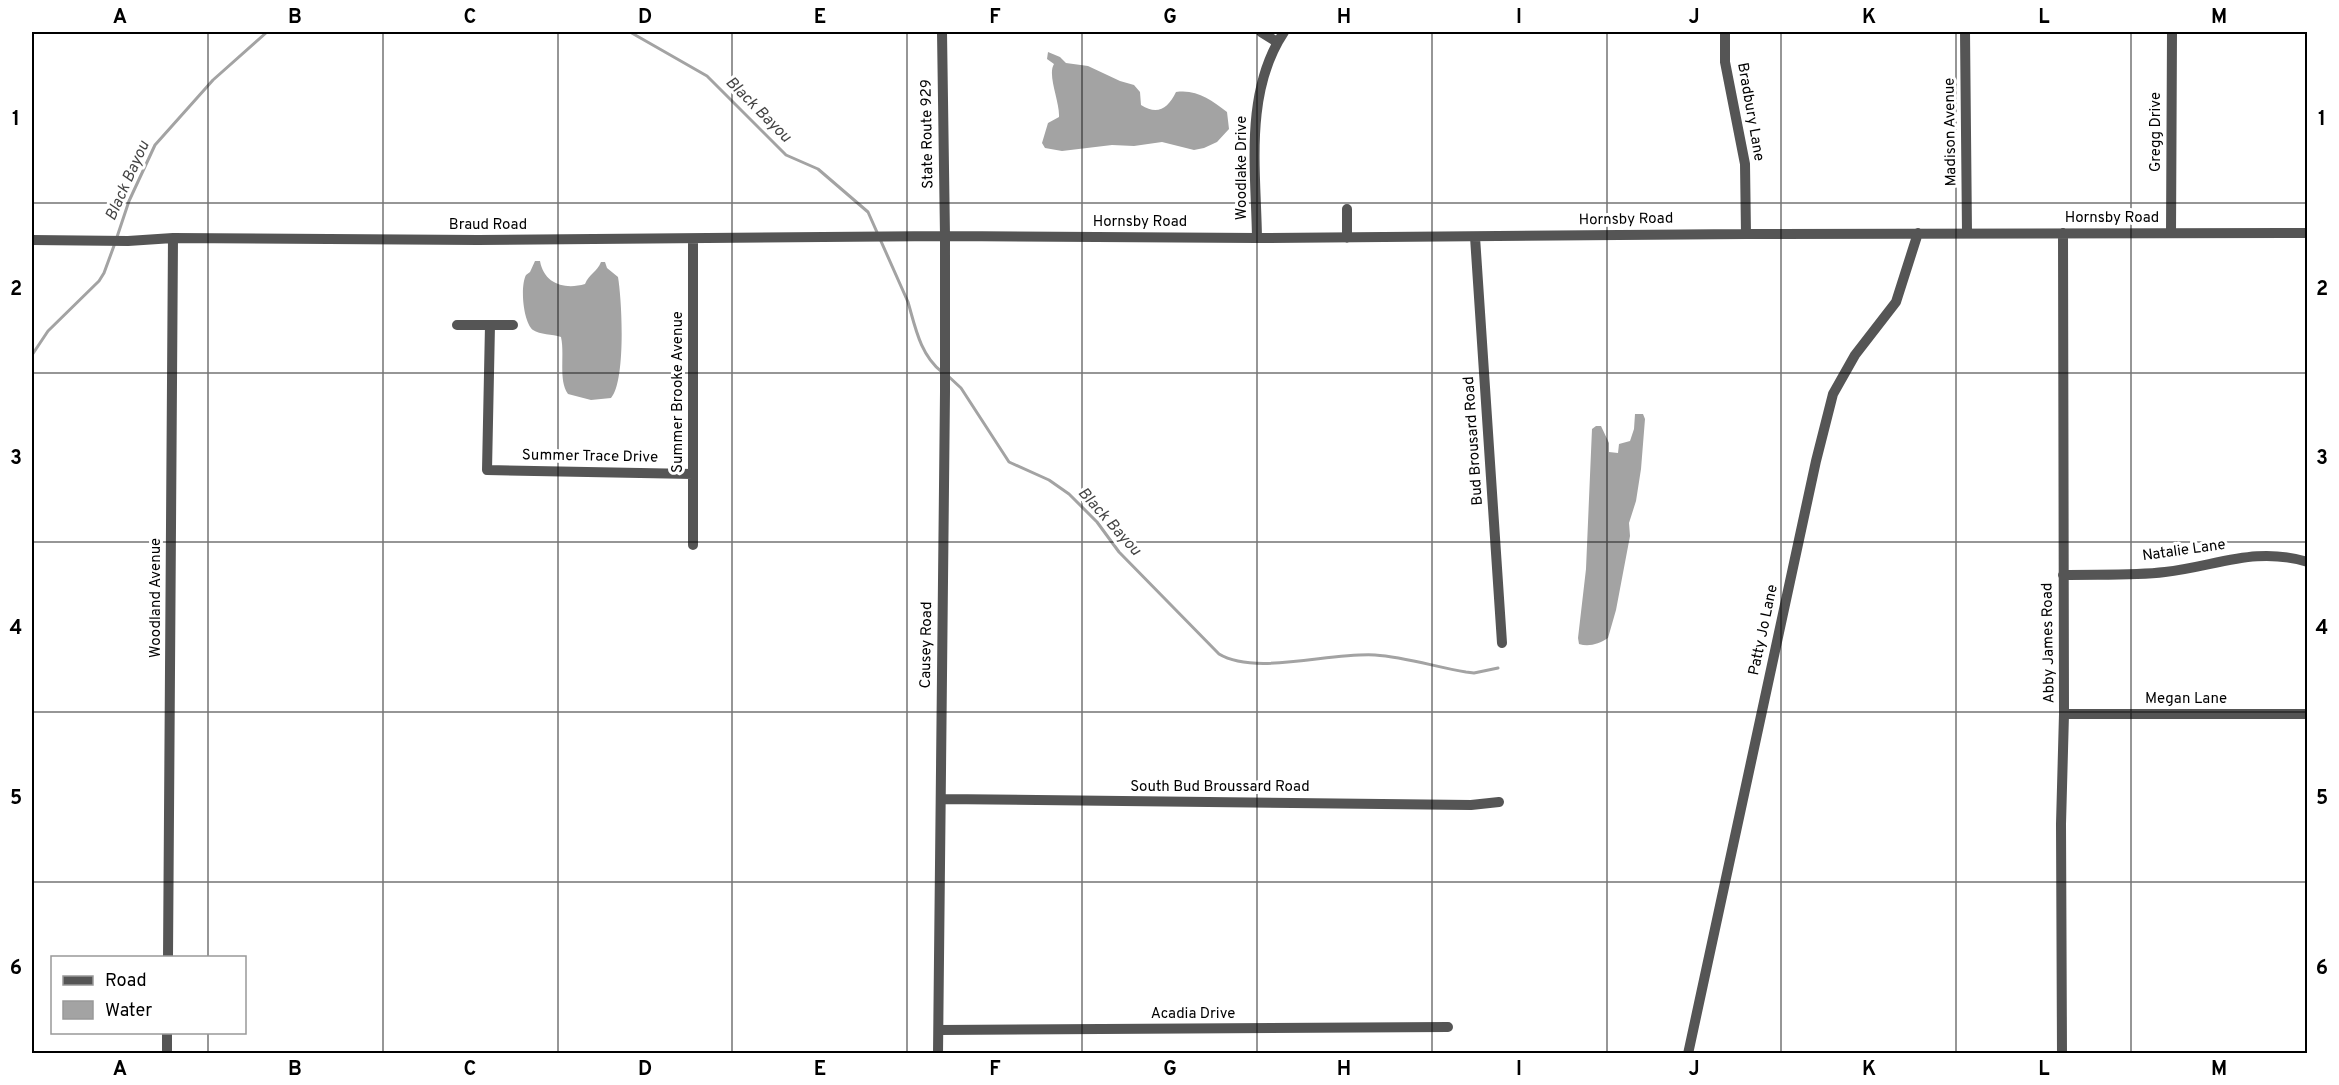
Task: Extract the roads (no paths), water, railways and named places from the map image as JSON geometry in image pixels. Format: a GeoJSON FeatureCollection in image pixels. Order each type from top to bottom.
{"type":"FeatureCollection","features":[{"type":"Feature","properties":{"kind":"street","name":"State Route 929"},"geometry":{"type":"LineString","coordinates":[[942,32],[945,236]]}},
{"type":"Feature","properties":{"kind":"street"},"geometry":{"type":"LineString","coordinates":[[1261,32],[1277,42]]}},
{"type":"Feature","properties":{"kind":"street","name":"Woodlake Drive"},"geometry":{"type":"LineString","coordinates":[[1257,238],[1256,124],[1263,77],[1277,42],[1284,32]]}},
{"type":"Feature","properties":{"kind":"street","name":"Bradbury Lane"},"geometry":{"type":"LineString","coordinates":[[1725,32],[1725,62],[1745,164],[1746,234]]}},
{"type":"Feature","properties":{"kind":"street","name":"Madison Avenue"},"geometry":{"type":"LineString","coordinates":[[1965,32],[1967,233]]}},
{"type":"Feature","properties":{"kind":"street","name":"Gregg Drive"},"geometry":{"type":"LineString","coordinates":[[2171,233],[2172,32]]}},
{"type":"Feature","properties":{"kind":"street"},"geometry":{"type":"LineString","coordinates":[[1347,209],[1347,238]]}},
{"type":"Feature","properties":{"kind":"street","name":"Hornsby Road"},"geometry":{"type":"LineString","coordinates":[[945,236],[1347,238],[1918,233],[2307,233]]}},
{"type":"Feature","properties":{"kind":"street","name":"Patty Jo Lane"},"geometry":{"type":"LineString","coordinates":[[1688,1053],[1813,473],[1833,394],[1855,356],[1896,302],[1918,233]]}},
{"type":"Feature","properties":{"kind":"street","name":"Abby James Road"},"geometry":{"type":"LineString","coordinates":[[2061,1053],[2061,824],[2064,714],[2062,233]]}},
{"type":"Feature","properties":{"kind":"street","name":"Braud Road"},"geometry":{"type":"LineString","coordinates":[[32,240],[693,239],[945,236]]}},
{"type":"Feature","properties":{"kind":"street","name":"Causey Road"},"geometry":{"type":"LineString","coordinates":[[938,1053],[945,236]]}},
{"type":"Feature","properties":{"kind":"street","name":"Bud Brousard Road"},"geometry":{"type":"LineString","coordinates":[[1475,237],[1502,642]]}},
{"type":"Feature","properties":{"kind":"street","name":"Woodland Avenue"},"geometry":{"type":"LineString","coordinates":[[168,956],[173,238]]}},
{"type":"Feature","properties":{"kind":"street","name":"Summer Brooke Avenue"},"geometry":{"type":"LineString","coordinates":[[693,239],[693,545]]}},
{"type":"Feature","properties":{"kind":"street"},"geometry":{"type":"LineString","coordinates":[[457,325],[513,325]]}},
{"type":"Feature","properties":{"kind":"street","name":"Summer Trace Drive"},"geometry":{"type":"LineString","coordinates":[[490,325],[487,470],[693,474]]}},
{"type":"Feature","properties":{"kind":"street","name":"Natalie Lane"},"geometry":{"type":"LineString","coordinates":[[2063,575],[2164,572],[2253,556],[2286,556],[2307,562]]}},
{"type":"Feature","properties":{"kind":"street","name":"Megan Lane"},"geometry":{"type":"LineString","coordinates":[[2064,714],[2307,714]]}},
{"type":"Feature","properties":{"kind":"street","name":"South Bud Broussard Road"},"geometry":{"type":"LineString","coordinates":[[941,799],[1471,805],[1499,802]]}},
{"type":"Feature","properties":{"kind":"street","name":"Acadia Drive"},"geometry":{"type":"LineString","coordinates":[[939,1030],[1448,1028]]}},
{"type":"Feature","properties":{"kind":"street"},"geometry":{"type":"LineString","coordinates":[[167,1034],[167,1053]]}},
{"type":"Feature","properties":{"kind":"water"},"geometry":{"type":"Polygon","coordinates":[[[1048,52],[1060,57],[1066,63],[1088,66],[1134,85],[1140,92],[1141,105],[1153,110],[1166,106],[1176,92],[1191,92],[1203,96],[1227,112],[1229,129],[1217,142],[1194,150],[1162,142],[1062,151],[1045,148],[1042,143],[1048,123],[1059,117],[1052,75],[1054,64],[1047,59],[1048,52]]]}},
{"type":"Feature","properties":{"kind":"water"},"geometry":{"type":"Polygon","coordinates":[[[535,261],[540,261],[542,269],[551,280],[563,285],[585,284],[601,262],[605,262],[607,268],[618,277],[621,303],[621,358],[616,389],[611,398],[591,400],[568,394],[562,375],[561,337],[539,333],[530,326],[523,304],[523,287],[526,275],[535,261]]]}},
{"type":"Feature","properties":{"kind":"water"},"geometry":{"type":"Polygon","coordinates":[[[1635,414],[1643,414],[1645,419],[1641,469],[1636,501],[1629,523],[1630,536],[1616,610],[1608,638],[1594,644],[1579,644],[1586,569],[1592,429],[1601,426],[1609,443],[1609,452],[1618,453],[1619,444],[1630,441],[1635,414]]]}},
{"type":"Feature","properties":{"kind":"waterway","name":"Black Bayou"},"geometry":{"type":"LineString","coordinates":[[117,237],[129,201],[155,145],[213,80],[267,32]]}},
{"type":"Feature","properties":{"kind":"waterway","name":"Black Bayou"},"geometry":{"type":"LineString","coordinates":[[630,32],[707,76],[786,155],[818,169],[868,212],[908,302],[923,349],[942,372]]}},
{"type":"Feature","properties":{"kind":"waterway","name":"Black Bayou"},"geometry":{"type":"LineString","coordinates":[[32,355],[48,331],[99,281],[115,243]]}},
{"type":"Feature","properties":{"kind":"waterway","name":"Black Bayou"},"geometry":{"type":"LineString","coordinates":[[947,375],[961,388],[1009,462],[1049,480],[1069,494],[1097,522],[1119,552],[1219,654],[1234,660],[1252,663],[1375,655],[1474,673],[1498,668]]}}]}
